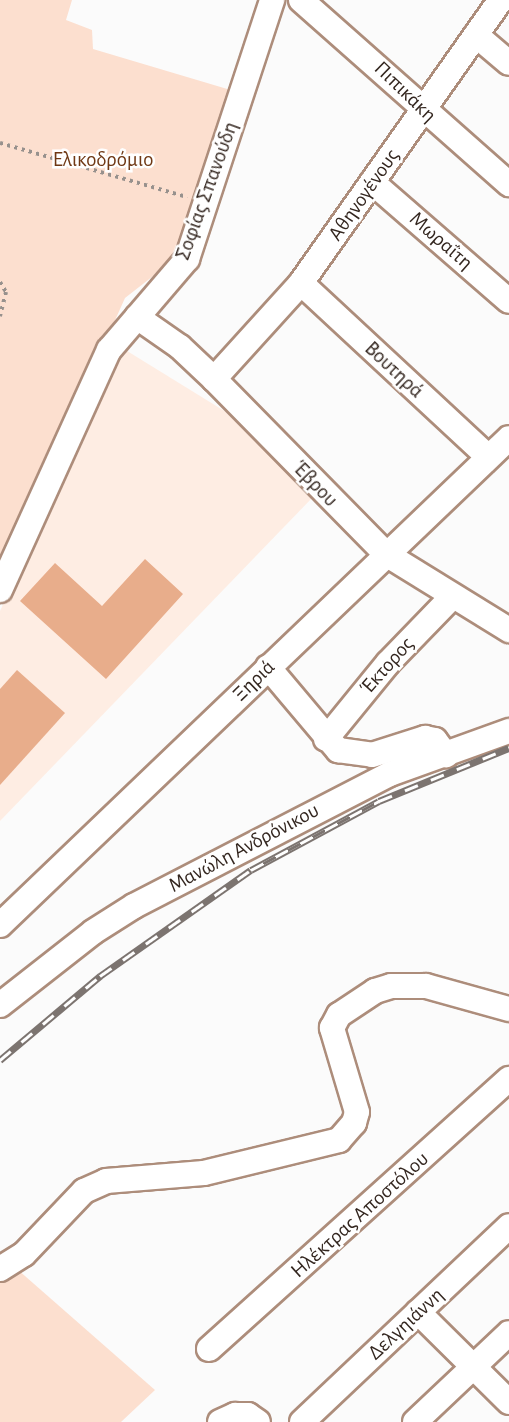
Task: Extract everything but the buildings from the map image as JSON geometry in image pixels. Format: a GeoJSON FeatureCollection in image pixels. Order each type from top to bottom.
{"type":"FeatureCollection","features":[{"type":"Feature","properties":{"kind":"street","name":"Σοφίας Σπανούδη"},"geometry":{"type":"LineString","coordinates":[[0,590],[106,355],[187,259],[272,0]]}},
{"type":"Feature","properties":{"kind":"street","name":"Πιπικάκη"},"geometry":{"type":"LineString","coordinates":[[302,0],[386,72],[424,111],[509,184]]}},
{"type":"Feature","properties":{"kind":"street","name":"Αθηνογένους"},"geometry":{"type":"LineString","coordinates":[[214,379],[301,284],[501,0]]}},
{"type":"Feature","properties":{"kind":"street"},"geometry":{"type":"LineString","coordinates":[[476,35],[509,63]]}},
{"type":"Feature","properties":{"kind":"street","name":"Μωραΐτη"},"geometry":{"type":"LineString","coordinates":[[372,182],[509,301]]}},
{"type":"Feature","properties":{"kind":"street","name":"Βουτηρά"},"geometry":{"type":"LineString","coordinates":[[301,284],[488,457]]}},
{"type":"Feature","properties":{"kind":"street","name":"Έβρου"},"geometry":{"type":"LineString","coordinates":[[137,317],[180,347],[214,379],[386,554],[452,597],[509,630]]}},
{"type":"Feature","properties":{"kind":"street","name":"Ξηριά"},"geometry":{"type":"LineString","coordinates":[[0,925],[509,438]]}},
{"type":"Feature","properties":{"kind":"street","name":"Έκτορος"},"geometry":{"type":"LineString","coordinates":[[326,738],[388,663],[452,597]]}},
{"type":"Feature","properties":{"kind":"street"},"geometry":{"type":"LineString","coordinates":[[268,667],[338,750],[363,756],[425,738],[435,740],[446,755]]}},
{"type":"Feature","properties":{"kind":"street","name":"Μανώλη Ανδρόνικου"},"geometry":{"type":"LineString","coordinates":[[0,1005],[93,932],[134,906],[341,798],[509,731]]}},
{"type":"Feature","properties":{"kind":"street"},"geometry":{"type":"LineString","coordinates":[[0,1269],[24,1254],[84,1191],[106,1180],[204,1173],[339,1140],[354,1123],[357,1112],[332,1028],[339,1015],[375,991],[391,986],[426,986],[509,1009]]}},
{"type":"Feature","properties":{"kind":"street","name":"Ηλέκτρας Αποστόλου"},"geometry":{"type":"LineString","coordinates":[[209,1349],[509,1079]]}},
{"type":"Feature","properties":{"kind":"street","name":"Δελγηιάννη"},"geometry":{"type":"LineString","coordinates":[[302,1422],[509,1226]]}},
{"type":"Feature","properties":{"kind":"street"},"geometry":{"type":"LineString","coordinates":[[418,1312],[509,1402]]}},
{"type":"Feature","properties":{"kind":"street"},"geometry":{"type":"LineString","coordinates":[[415,1422],[509,1333]]}},
{"type":"Feature","properties":{"kind":"street"},"geometry":{"type":"LineString","coordinates":[[220,1422],[235,1415],[248,1415],[258,1422]]}},
{"type":"Feature","properties":{"kind":"path"},"geometry":{"type":"LineString","coordinates":[[0,143],[205,202]]}},
{"type":"Feature","properties":{"kind":"path"},"geometry":{"type":"LineString","coordinates":[[0,282],[6,292],[0,316]]}},
{"type":"Feature","properties":{"kind":"shaded area"},"geometry":{"type":"Polygon","coordinates":[[[119,346],[252,428],[313,497],[0,821],[0,611],[119,346]]]}},
{"type":"Feature","properties":{"kind":"green space","name":"Ελικοδρόμιο"},"geometry":{"type":"Polygon","coordinates":[[[0,0],[72,0],[66,20],[92,30],[93,49],[234,91],[180,255],[125,298],[0,577],[0,0]]]}},
{"type":"Feature","properties":{"kind":"green space"},"geometry":{"type":"Polygon","coordinates":[[[17,1269],[155,1390],[121,1422],[0,1422],[0,1274],[17,1269]]]}},
{"type":"Feature","properties":{"kind":"railway"},"geometry":{"type":"LineString","coordinates":[[0,1060],[100,976],[251,870],[379,801],[509,748]]}}]}
